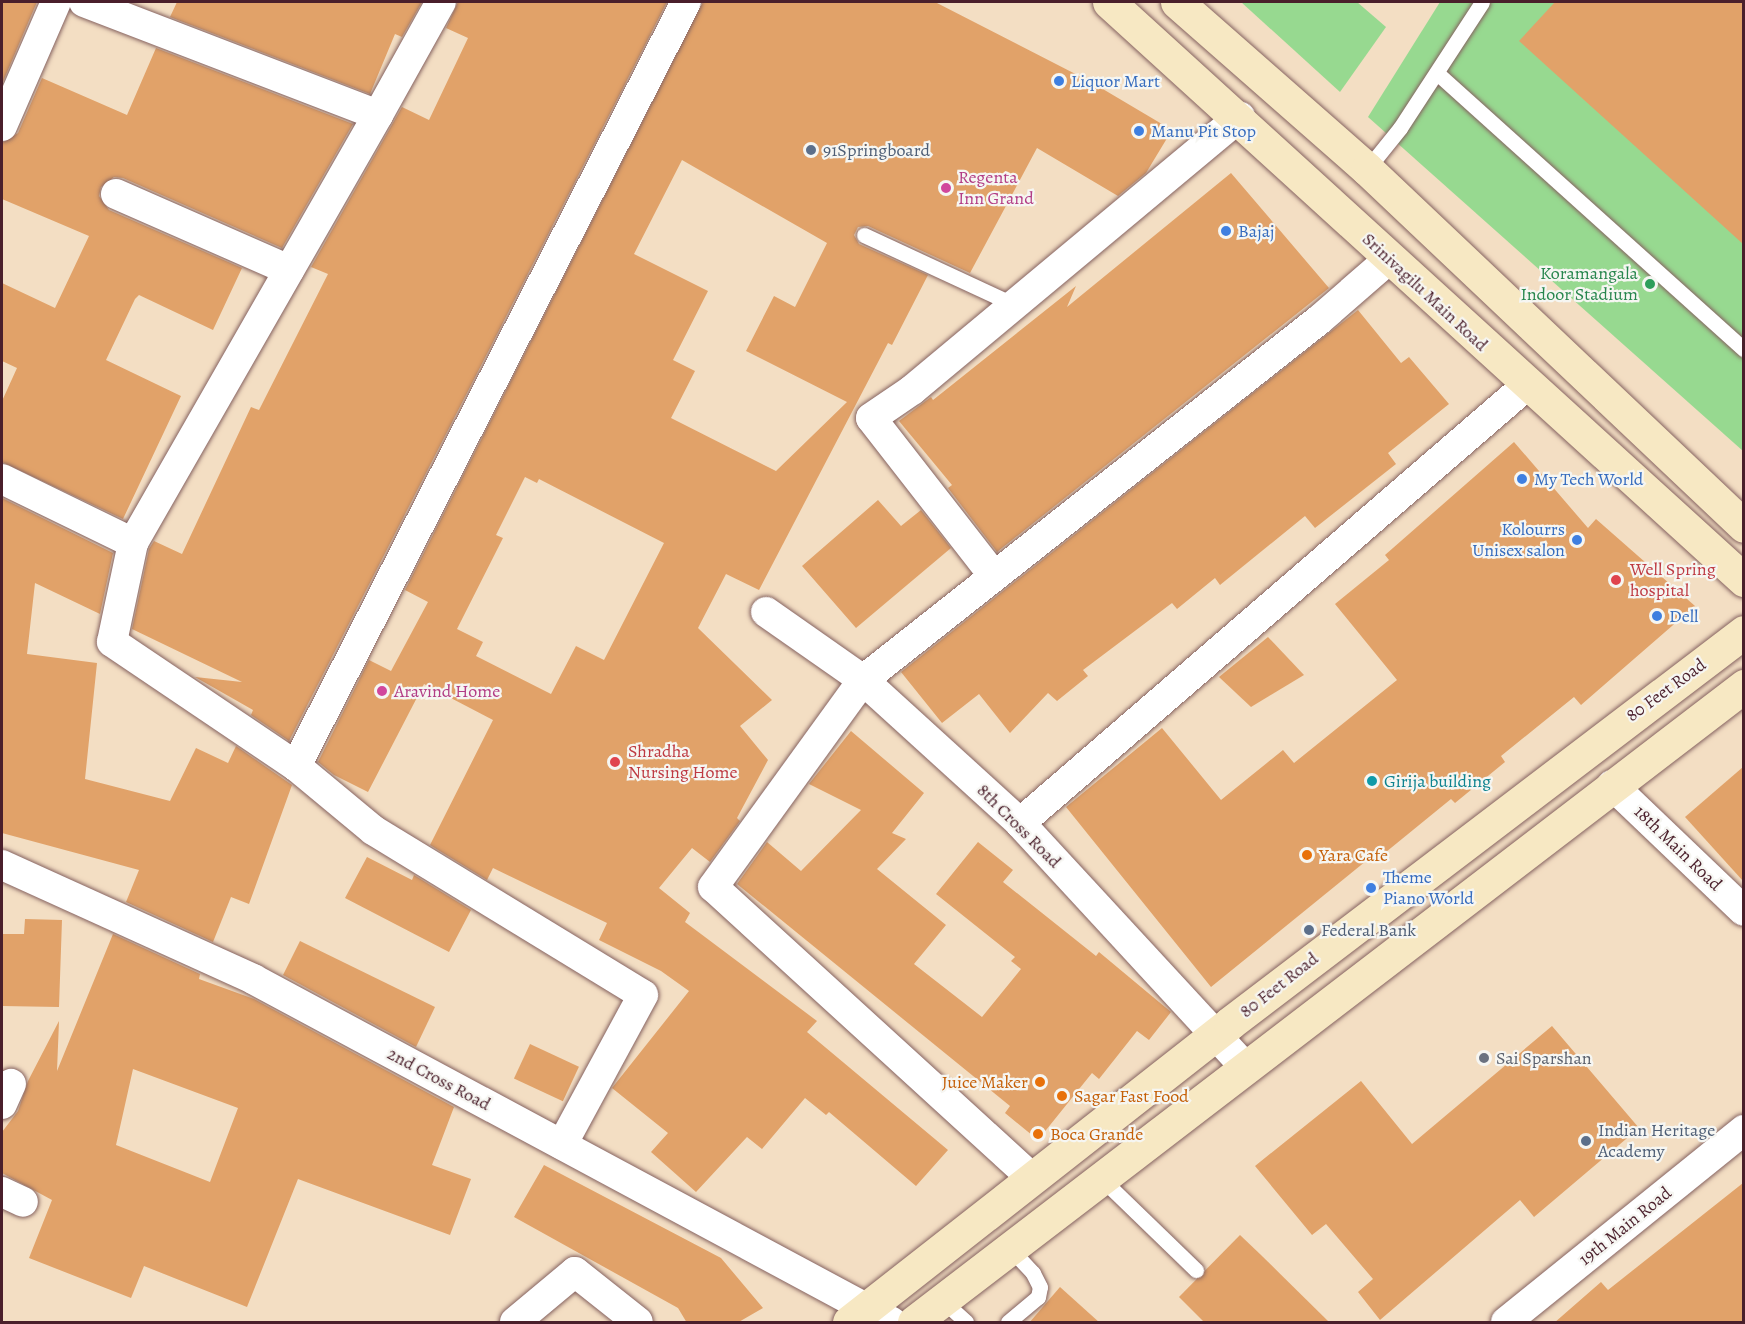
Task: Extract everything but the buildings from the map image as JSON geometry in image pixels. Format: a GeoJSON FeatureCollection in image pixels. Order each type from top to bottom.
{"type":"FeatureCollection","features":[{"type":"Feature","properties":{"kind":"main road","name":"Srinivagilu Main Road"},"geometry":{"type":"LineString","coordinates":[[1109,2],[1240,117],[1388,260],[1743,580]]}},
{"type":"Feature","properties":{"kind":"main road"},"geometry":{"type":"LineString","coordinates":[[1177,2],[1367,169],[1743,526]]}},
{"type":"Feature","properties":{"kind":"main road","name":"80 Feet Road"},"geometry":{"type":"LineString","coordinates":[[870,1318],[1033,1179],[1217,1033],[1743,632]]}},
{"type":"Feature","properties":{"kind":"main road"},"geometry":{"type":"LineString","coordinates":[[914,1323],[955,1312],[1011,1249],[1743,686]]}},
{"type":"Feature","properties":{"kind":"street"},"geometry":{"type":"LineString","coordinates":[[2,126],[56,2]]}},
{"type":"Feature","properties":{"kind":"street"},"geometry":{"type":"LineString","coordinates":[[84,2],[378,115]]}},
{"type":"Feature","properties":{"kind":"street"},"geometry":{"type":"LineString","coordinates":[[441,2],[133,543],[112,642],[296,766],[373,830],[644,995],[562,1145]]}},
{"type":"Feature","properties":{"kind":"street"},"geometry":{"type":"LineString","coordinates":[[296,766],[686,2]]}},
{"type":"Feature","properties":{"kind":"street"},"geometry":{"type":"LineString","coordinates":[[994,576],[871,418],[1015,305],[1240,117]]}},
{"type":"Feature","properties":{"kind":"street"},"geometry":{"type":"LineString","coordinates":[[116,194],[289,270]]}},
{"type":"Feature","properties":{"kind":"street"},"geometry":{"type":"LineString","coordinates":[[1033,1179],[713,887],[863,680],[1318,320],[1388,260]]}},
{"type":"Feature","properties":{"kind":"street"},"geometry":{"type":"LineString","coordinates":[[1020,823],[1527,385]]}},
{"type":"Feature","properties":{"kind":"street"},"geometry":{"type":"LineString","coordinates":[[2,479],[133,543]]}},
{"type":"Feature","properties":{"kind":"street","name":"8th Cross Road"},"geometry":{"type":"LineString","coordinates":[[766,612],[863,680],[1020,823],[1217,1033],[1246,1068]]}},
{"type":"Feature","properties":{"kind":"street","name":"18th Main Road"},"geometry":{"type":"LineString","coordinates":[[1612,785],[1743,911]]}},
{"type":"Feature","properties":{"kind":"street","name":"2nd Cross Road"},"geometry":{"type":"LineString","coordinates":[[2,865],[253,979],[562,1145],[870,1318]]}},
{"type":"Feature","properties":{"kind":"street","name":"19th Main Road"},"geometry":{"type":"LineString","coordinates":[[1506,1323],[1743,1130]]}},
{"type":"Feature","properties":{"kind":"street"},"geometry":{"type":"LineString","coordinates":[[515,1323],[575,1272],[638,1323]]}},
{"type":"Feature","properties":{"kind":"lane"},"geometry":{"type":"LineString","coordinates":[[1367,169],[1437,73],[1482,2]]}},
{"type":"Feature","properties":{"kind":"lane"},"geometry":{"type":"LineString","coordinates":[[1437,73],[1743,348]]}},
{"type":"Feature","properties":{"kind":"lane"},"geometry":{"type":"LineString","coordinates":[[864,235],[1015,305]]}},
{"type":"Feature","properties":{"kind":"lane"},"geometry":{"type":"LineString","coordinates":[[1102,1179],[1196,1270]]}},
{"type":"Feature","properties":{"kind":"lane"},"geometry":{"type":"LineString","coordinates":[[1008,1323],[1038,1297],[1040,1287],[1033,1273],[1011,1249]]}},
{"type":"Feature","properties":{"kind":"green space"},"geometry":{"type":"Polygon","coordinates":[[[1241,2],[1357,2],[1386,27],[1340,92],[1241,2]]]}},
{"type":"Feature","properties":{"kind":"green space","name":"Koramangala Indoor Stadium"},"geometry":{"type":"Polygon","coordinates":[[[1440,2],[1743,2],[1743,451],[1368,117],[1440,2]]]}},
{"type":"Feature","properties":{"kind":"place","name":"Liquor Mart"},"geometry":{"type":"Point","coordinates":[1059,81]}},
{"type":"Feature","properties":{"kind":"place","name":"Manu Pit Stop"},"geometry":{"type":"Point","coordinates":[1139,131]}},
{"type":"Feature","properties":{"kind":"place","name":"91Springboard"},"geometry":{"type":"Point","coordinates":[811,150]}},
{"type":"Feature","properties":{"kind":"place","name":"Regenta Inn Grand"},"geometry":{"type":"Point","coordinates":[946,188]}},
{"type":"Feature","properties":{"kind":"place","name":"Bajaj"},"geometry":{"type":"Point","coordinates":[1226,231]}},
{"type":"Feature","properties":{"kind":"place","name":"Koramangala Indoor Stadium"},"geometry":{"type":"Point","coordinates":[1650,284]}},
{"type":"Feature","properties":{"kind":"place","name":"My Tech World"},"geometry":{"type":"Point","coordinates":[1522,479]}},
{"type":"Feature","properties":{"kind":"place","name":"Kolourrs Unisex salon"},"geometry":{"type":"Point","coordinates":[1577,540]}},
{"type":"Feature","properties":{"kind":"place","name":"Well Spring hospital"},"geometry":{"type":"Point","coordinates":[1616,580]}},
{"type":"Feature","properties":{"kind":"place","name":"Dell"},"geometry":{"type":"Point","coordinates":[1657,616]}},
{"type":"Feature","properties":{"kind":"place","name":"Aravind Home"},"geometry":{"type":"Point","coordinates":[382,691]}},
{"type":"Feature","properties":{"kind":"place","name":"Shradha Nursing Home"},"geometry":{"type":"Point","coordinates":[615,762]}},
{"type":"Feature","properties":{"kind":"place","name":"Girija building"},"geometry":{"type":"Point","coordinates":[1372,781]}},
{"type":"Feature","properties":{"kind":"place","name":"Yara Cafe"},"geometry":{"type":"Point","coordinates":[1307,855]}},
{"type":"Feature","properties":{"kind":"place","name":"Theme Piano World"},"geometry":{"type":"Point","coordinates":[1371,888]}},
{"type":"Feature","properties":{"kind":"place","name":"Federal Bank"},"geometry":{"type":"Point","coordinates":[1309,930]}},
{"type":"Feature","properties":{"kind":"place","name":"Sai Sparshan"},"geometry":{"type":"Point","coordinates":[1484,1058]}},
{"type":"Feature","properties":{"kind":"place","name":"Juice Maker"},"geometry":{"type":"Point","coordinates":[1040,1082]}},
{"type":"Feature","properties":{"kind":"place","name":"Sagar Fast Food"},"geometry":{"type":"Point","coordinates":[1062,1096]}},
{"type":"Feature","properties":{"kind":"place","name":"Boca Grande"},"geometry":{"type":"Point","coordinates":[1038,1134]}},
{"type":"Feature","properties":{"kind":"place","name":"Indian Heritage Academy"},"geometry":{"type":"Point","coordinates":[1586,1141]}}]}
